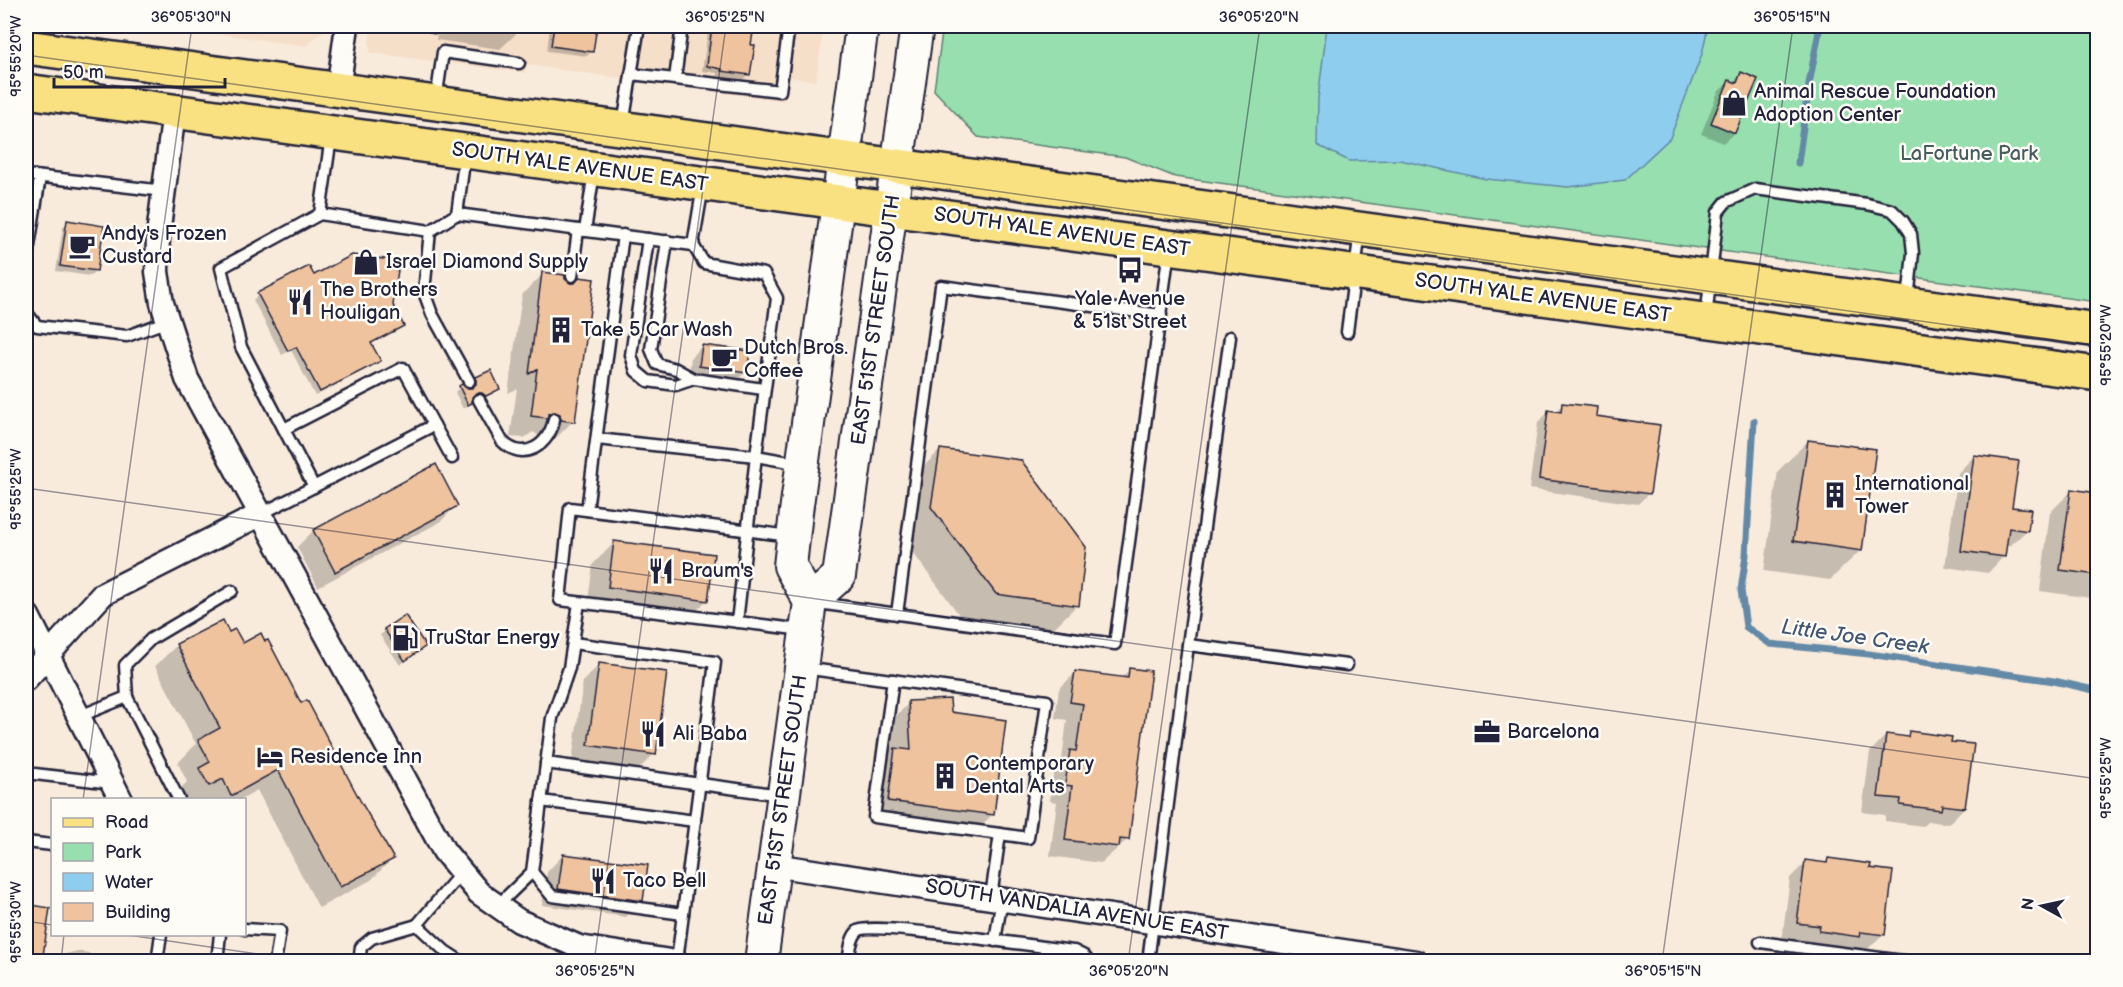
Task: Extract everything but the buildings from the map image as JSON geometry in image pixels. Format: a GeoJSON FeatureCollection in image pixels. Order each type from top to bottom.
{"type":"FeatureCollection","features":[{"type":"Feature","properties":{"kind":"main road"},"geometry":{"type":"LineString","coordinates":[[808,616],[790,566],[801,464],[862,26]]}},
{"type":"Feature","properties":{"kind":"main road","name":"EAST 51ST STREET SOUTH"},"geometry":{"type":"LineString","coordinates":[[760,962],[808,616],[839,576],[918,26]]}},
{"type":"Feature","properties":{"kind":"main road"},"geometry":{"type":"LineString","coordinates":[[26,47],[2097,330]]}},
{"type":"Feature","properties":{"kind":"main road"},"geometry":{"type":"LineString","coordinates":[[332,133],[338,90]]}},
{"type":"Feature","properties":{"kind":"main road","name":"SOUTH YALE AVENUE EAST"},"geometry":{"type":"LineString","coordinates":[[26,91],[2097,374]]}},
{"type":"Feature","properties":{"kind":"street"},"geometry":{"type":"LineString","coordinates":[[338,90],[347,26]]}},
{"type":"Feature","properties":{"kind":"street"},"geometry":{"type":"LineString","coordinates":[[174,112],[158,235],[157,272],[162,303],[187,379],[444,851],[479,893],[519,921],[579,946],[634,958],[677,962]]}},
{"type":"Feature","properties":{"kind":"street"},"geometry":{"type":"LineString","coordinates":[[26,679],[103,594],[261,514]]}},
{"type":"Feature","properties":{"kind":"street"},"geometry":{"type":"LineString","coordinates":[[28,616],[117,791]]}},
{"type":"Feature","properties":{"kind":"street","name":"SOUTH VANDALIA AVENUE EAST"},"geometry":{"type":"LineString","coordinates":[[773,865],[1416,962]]}},
{"type":"Feature","properties":{"kind":"lane"},"geometry":{"type":"LineString","coordinates":[[622,129],[639,26]]}},
{"type":"Feature","properties":{"kind":"lane"},"geometry":{"type":"LineString","coordinates":[[675,79],[682,26]]}},
{"type":"Feature","properties":{"kind":"lane"},"geometry":{"type":"LineString","coordinates":[[631,74],[780,91],[789,26]]}},
{"type":"Feature","properties":{"kind":"lane"},"geometry":{"type":"LineString","coordinates":[[435,103],[443,52],[519,63]]}},
{"type":"Feature","properties":{"kind":"lane"},"geometry":{"type":"LineString","coordinates":[[320,214],[332,133]]}},
{"type":"Feature","properties":{"kind":"lane"},"geometry":{"type":"LineString","coordinates":[[457,214],[465,152]]}},
{"type":"Feature","properties":{"kind":"lane"},"geometry":{"type":"LineString","coordinates":[[572,276],[594,168]]}},
{"type":"Feature","properties":{"kind":"lane"},"geometry":{"type":"LineString","coordinates":[[26,176],[164,191]]}},
{"type":"Feature","properties":{"kind":"lane"},"geometry":{"type":"LineString","coordinates":[[26,265],[40,177]]}},
{"type":"Feature","properties":{"kind":"lane"},"geometry":{"type":"LineString","coordinates":[[703,183],[693,245],[704,263],[764,273],[777,298],[763,389],[749,531],[737,622]]}},
{"type":"Feature","properties":{"kind":"lane"},"geometry":{"type":"LineString","coordinates":[[1705,321],[1718,212],[1726,202],[1755,189],[1892,210],[1904,221],[1911,234],[1913,253],[1908,303]]}},
{"type":"Feature","properties":{"kind":"lane"},"geometry":{"type":"LineString","coordinates":[[314,487],[241,347],[221,268],[320,214],[430,231],[457,214],[693,245]]}},
{"type":"Feature","properties":{"kind":"lane"},"geometry":{"type":"LineString","coordinates":[[1347,332],[1360,229]]}},
{"type":"Feature","properties":{"kind":"lane"},"geometry":{"type":"LineString","coordinates":[[430,231],[424,292],[432,314],[469,381]]}},
{"type":"Feature","properties":{"kind":"lane"},"geometry":{"type":"LineString","coordinates":[[587,510],[623,235]]}},
{"type":"Feature","properties":{"kind":"lane"},"geometry":{"type":"LineString","coordinates":[[648,239],[631,355],[636,371],[648,381],[666,384],[676,385],[694,379]]}},
{"type":"Feature","properties":{"kind":"lane"},"geometry":{"type":"LineString","coordinates":[[667,241],[651,349],[657,364],[676,369],[694,379],[763,389]]}},
{"type":"Feature","properties":{"kind":"lane"},"geometry":{"type":"LineString","coordinates":[[794,536],[570,508],[560,600],[737,622],[808,616],[897,614],[1115,644],[1170,247]]}},
{"type":"Feature","properties":{"kind":"lane"},"geometry":{"type":"LineString","coordinates":[[897,614],[941,286],[1161,315]]}},
{"type":"Feature","properties":{"kind":"lane"},"geometry":{"type":"LineString","coordinates":[[26,312],[37,326],[127,336],[168,321]]}},
{"type":"Feature","properties":{"kind":"lane"},"geometry":{"type":"LineString","coordinates":[[1148,962],[1230,337]]}},
{"type":"Feature","properties":{"kind":"lane"},"geometry":{"type":"LineString","coordinates":[[284,429],[403,368],[452,458]]}},
{"type":"Feature","properties":{"kind":"lane"},"geometry":{"type":"LineString","coordinates":[[479,400],[502,441],[516,451],[528,451],[539,445],[548,437],[554,419]]}},
{"type":"Feature","properties":{"kind":"lane"},"geometry":{"type":"LineString","coordinates":[[261,514],[434,425]]}},
{"type":"Feature","properties":{"kind":"lane"},"geometry":{"type":"LineString","coordinates":[[597,439],[756,456],[801,464]]}},
{"type":"Feature","properties":{"kind":"lane"},"geometry":{"type":"LineString","coordinates":[[178,798],[127,697],[125,665],[151,639],[232,591]]}},
{"type":"Feature","properties":{"kind":"lane"},"geometry":{"type":"LineString","coordinates":[[497,906],[532,873],[552,718],[569,668],[579,603]]}},
{"type":"Feature","properties":{"kind":"lane"},"geometry":{"type":"LineString","coordinates":[[573,643],[715,662],[677,962]]}},
{"type":"Feature","properties":{"kind":"lane"},"geometry":{"type":"LineString","coordinates":[[1188,645],[1347,665]]}},
{"type":"Feature","properties":{"kind":"lane"},"geometry":{"type":"LineString","coordinates":[[801,667],[1047,701],[1028,838],[874,817],[893,680]]}},
{"type":"Feature","properties":{"kind":"lane"},"geometry":{"type":"LineString","coordinates":[[80,716],[127,697]]}},
{"type":"Feature","properties":{"kind":"lane"},"geometry":{"type":"LineString","coordinates":[[546,763],[783,795]]}},
{"type":"Feature","properties":{"kind":"lane"},"geometry":{"type":"LineString","coordinates":[[26,773],[117,791]]}},
{"type":"Feature","properties":{"kind":"lane"},"geometry":{"type":"LineString","coordinates":[[541,801],[695,821]]}},
{"type":"Feature","properties":{"kind":"lane"},"geometry":{"type":"LineString","coordinates":[[995,941],[999,834]]}},
{"type":"Feature","properties":{"kind":"lane"},"geometry":{"type":"LineString","coordinates":[[26,842],[51,845]]}},
{"type":"Feature","properties":{"kind":"lane"},"geometry":{"type":"LineString","coordinates":[[359,962],[361,947],[372,938],[417,925],[461,873]]}},
{"type":"Feature","properties":{"kind":"lane"},"geometry":{"type":"LineString","coordinates":[[532,873],[552,896],[683,914]]}},
{"type":"Feature","properties":{"kind":"lane"},"geometry":{"type":"LineString","coordinates":[[417,925],[445,951],[462,962]]}},
{"type":"Feature","properties":{"kind":"lane"},"geometry":{"type":"LineString","coordinates":[[848,962],[853,939],[858,931],[864,928],[903,930],[1074,951],[1084,956],[1089,962]]}},
{"type":"Feature","properties":{"kind":"lane"},"geometry":{"type":"LineString","coordinates":[[246,929],[280,931],[275,962]]}},
{"type":"Feature","properties":{"kind":"lane"},"geometry":{"type":"LineString","coordinates":[[157,962],[161,936]]}},
{"type":"Feature","properties":{"kind":"lane"},"geometry":{"type":"LineString","coordinates":[[216,962],[220,936]]}},
{"type":"Feature","properties":{"kind":"lane"},"geometry":{"type":"LineString","coordinates":[[1760,942],[1911,962]]}},
{"type":"Feature","properties":{"kind":"shaded area"},"geometry":{"type":"Polygon","coordinates":[[[160,26],[326,26],[325,30],[306,46],[160,26]]]}},
{"type":"Feature","properties":{"kind":"shaded area"},"geometry":{"type":"Polygon","coordinates":[[[371,26],[824,26],[816,81],[788,77],[784,101],[527,65],[525,73],[370,53],[371,26]]]}},
{"type":"Feature","properties":{"kind":"green space","name":"LaFortune Park"},"geometry":{"type":"Polygon","coordinates":[[[943,26],[2097,26],[2097,302],[1175,177],[1125,157],[978,137],[934,90],[943,26]]]}},
{"type":"Feature","properties":{"kind":"water"},"geometry":{"type":"Polygon","coordinates":[[[1327,26],[1708,26],[1702,54],[1670,138],[1625,180],[1568,187],[1486,179],[1400,160],[1349,161],[1317,145],[1318,99],[1327,26]]]}},
{"type":"Feature","properties":{"kind":"waterway","name":"Little Joe Creek"},"geometry":{"type":"LineString","coordinates":[[1798,163],[1820,26]]}},
{"type":"Feature","properties":{"kind":"waterway","name":"Little Joe Creek"},"geometry":{"type":"LineString","coordinates":[[1754,421],[1746,555],[1741,590],[1746,627],[1770,644],[1869,654],[2054,681],[2098,691]]}},
{"type":"Feature","properties":{"kind":"place","name":"Animal Rescue Foundation Adoption Center"},"geometry":{"type":"Point","coordinates":[1734,103]}},
{"type":"Feature","properties":{"kind":"place","name":"Andy's Frozen Custard"},"geometry":{"type":"Point","coordinates":[82,246]}},
{"type":"Feature","properties":{"kind":"place","name":"Israel Diamond Supply"},"geometry":{"type":"Point","coordinates":[366,262]}},
{"type":"Feature","properties":{"kind":"place","name":"Yale Avenue & 51st Street"},"geometry":{"type":"Point","coordinates":[1130,270]}},
{"type":"Feature","properties":{"kind":"place","name":"The Brothers Houligan"},"geometry":{"type":"Point","coordinates":[300,302]}},
{"type":"Feature","properties":{"kind":"place","name":"Take 5 Car Wash"},"geometry":{"type":"Point","coordinates":[561,330]}},
{"type":"Feature","properties":{"kind":"place","name":"Dutch Bros. Coffee"},"geometry":{"type":"Point","coordinates":[724,359]}},
{"type":"Feature","properties":{"kind":"place","name":"International Tower"},"geometry":{"type":"Point","coordinates":[1835,495]}},
{"type":"Feature","properties":{"kind":"place","name":"Braum's"},"geometry":{"type":"Point","coordinates":[661,571]}},
{"type":"Feature","properties":{"kind":"place","name":"TruStar Energy"},"geometry":{"type":"Point","coordinates":[405,638]}},
{"type":"Feature","properties":{"kind":"place","name":"Barcelona"},"geometry":{"type":"Point","coordinates":[1487,732]}},
{"type":"Feature","properties":{"kind":"place","name":"Ali Baba"},"geometry":{"type":"Point","coordinates":[653,734]}},
{"type":"Feature","properties":{"kind":"place","name":"Residence Inn"},"geometry":{"type":"Point","coordinates":[270,757]}},
{"type":"Feature","properties":{"kind":"place","name":"Contemporary Dental Arts"},"geometry":{"type":"Point","coordinates":[945,776]}},
{"type":"Feature","properties":{"kind":"place","name":"Taco Bell"},"geometry":{"type":"Point","coordinates":[603,881]}}]}
